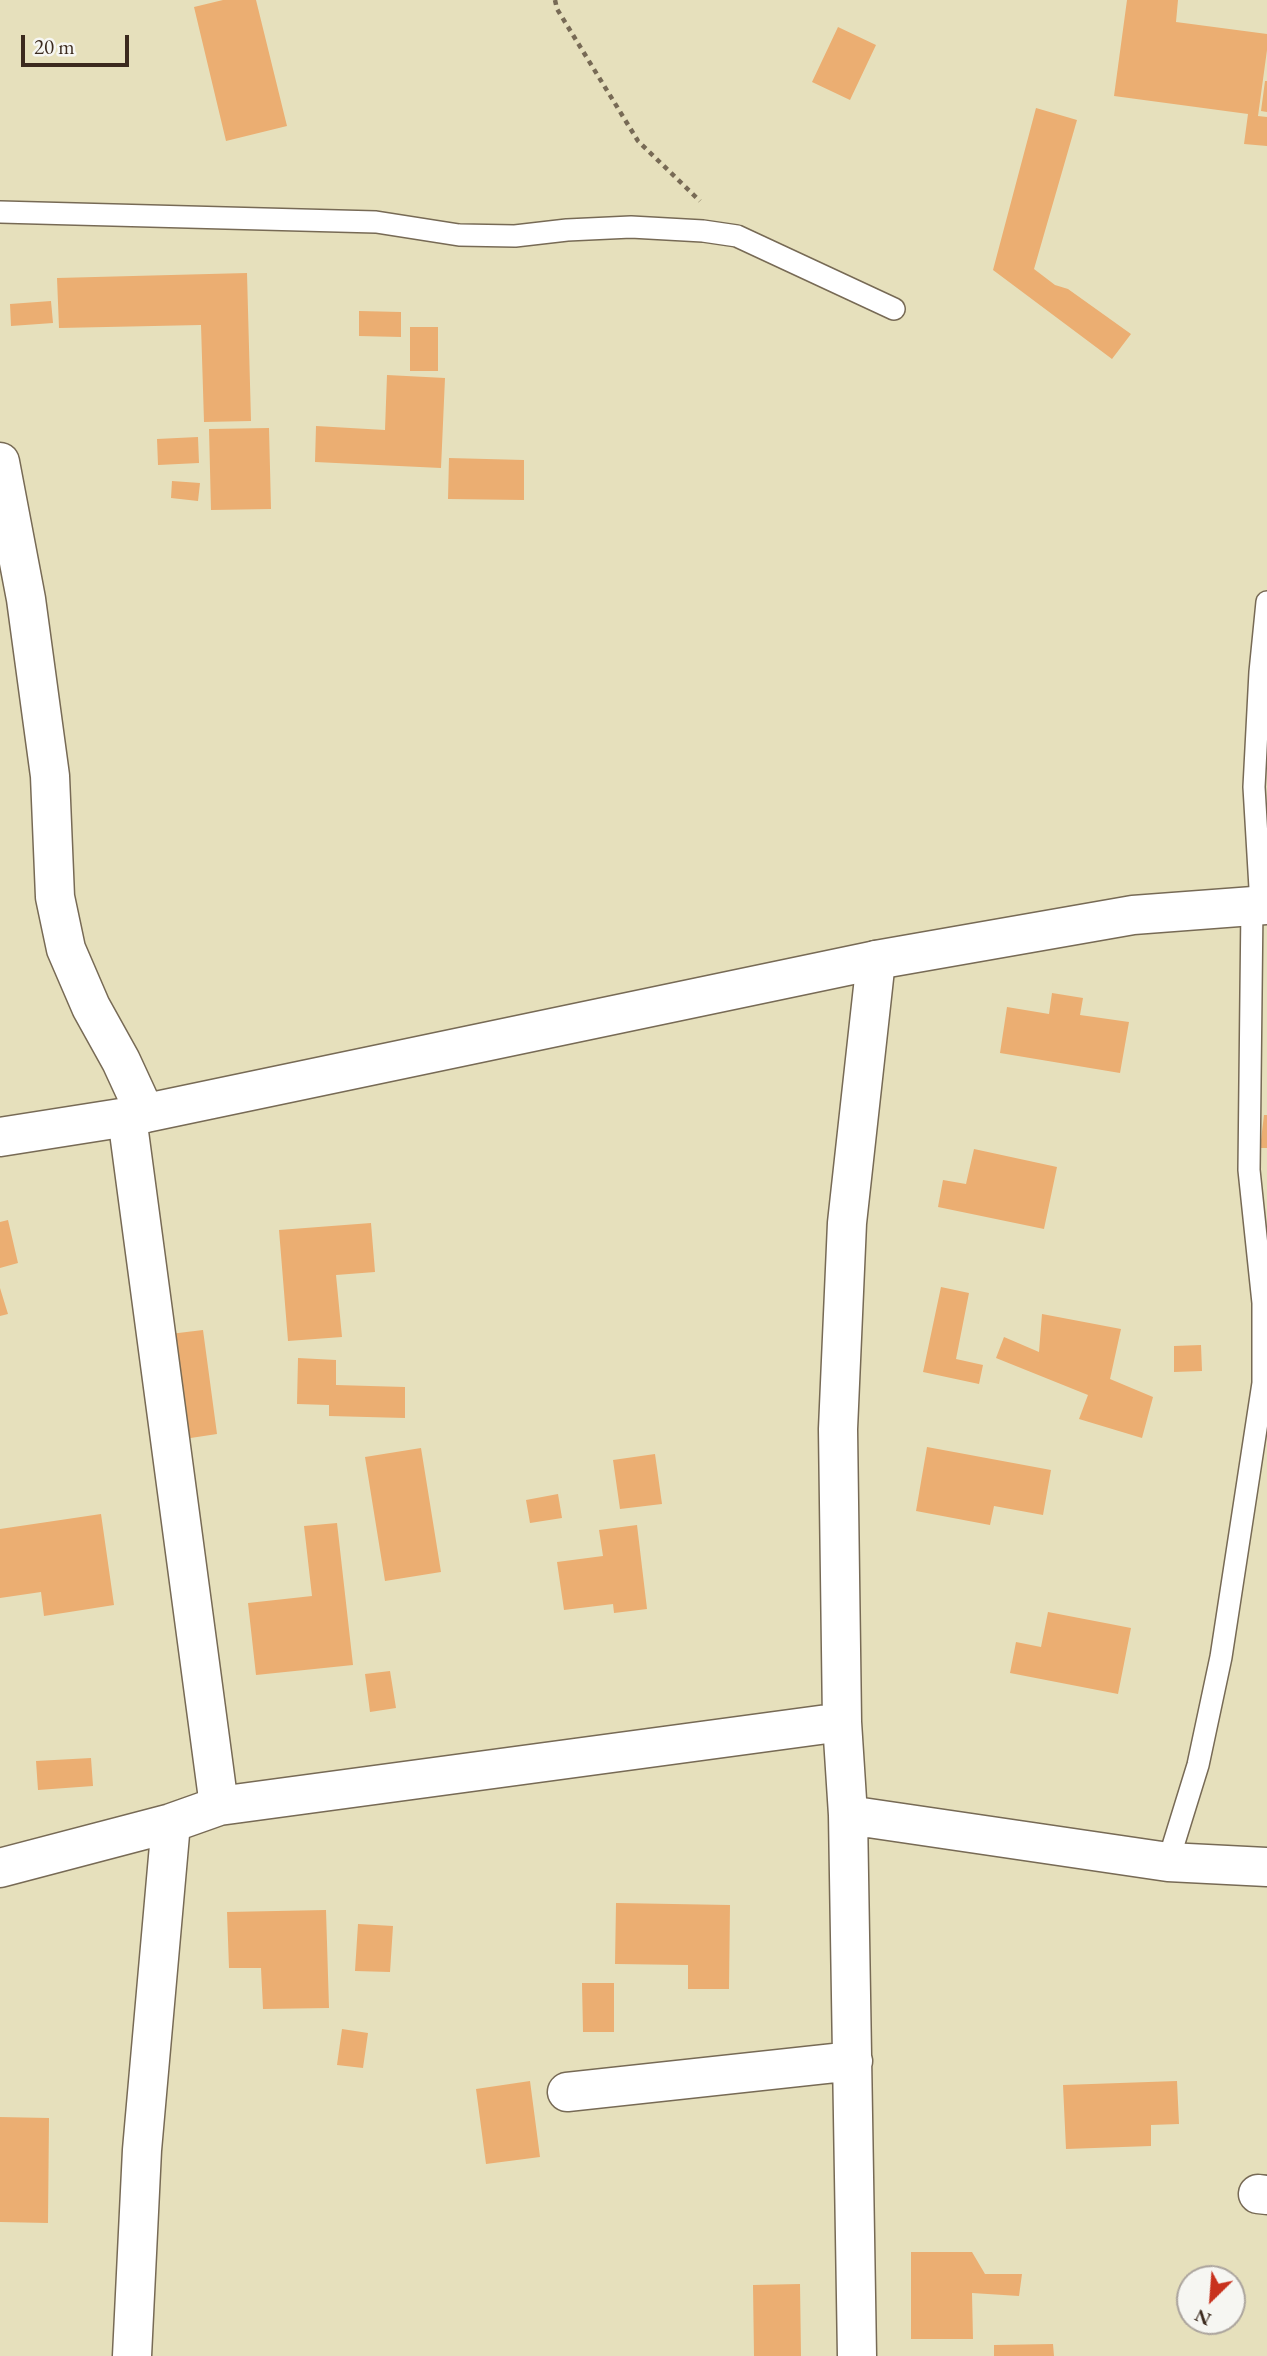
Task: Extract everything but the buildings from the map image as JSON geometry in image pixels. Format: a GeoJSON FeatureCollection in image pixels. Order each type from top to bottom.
{"type":"FeatureCollection","features":[{"type":"Feature","properties":{"kind":"street"},"geometry":{"type":"LineString","coordinates":[[0,461],[26,599],[50,776],[55,897],[66,949],[91,1007],[121,1060],[136,1115],[219,1806]]}},
{"type":"Feature","properties":{"kind":"street"},"geometry":{"type":"LineString","coordinates":[[0,1137],[136,1115],[876,960],[1133,915],[1260,905]]}},
{"type":"Feature","properties":{"kind":"street"},"geometry":{"type":"LineString","coordinates":[[857,2356],[838,1429],[846,1236],[876,960]]}},
{"type":"Feature","properties":{"kind":"street"},"geometry":{"type":"LineString","coordinates":[[0,1868],[171,1823],[219,1806],[842,1722]]}},
{"type":"Feature","properties":{"kind":"street"},"geometry":{"type":"LineString","coordinates":[[848,1815],[1168,1862],[1267,1867]]}},
{"type":"Feature","properties":{"kind":"street"},"geometry":{"type":"LineString","coordinates":[[132,2356],[142,2150],[171,1823]]}},
{"type":"Feature","properties":{"kind":"street"},"geometry":{"type":"LineString","coordinates":[[567,2092],[853,2062]]}},
{"type":"Feature","properties":{"kind":"lane"},"geometry":{"type":"LineString","coordinates":[[0,212],[376,222],[459,235],[514,236],[631,227],[703,231],[737,236],[894,309]]}},
{"type":"Feature","properties":{"kind":"lane"},"geometry":{"type":"LineString","coordinates":[[1168,1862],[1198,1765],[1221,1657],[1263,1383],[1263,1303],[1249,1170],[1260,905],[1254,787],[1267,602]]}},
{"type":"Feature","properties":{"kind":"path"},"geometry":{"type":"LineString","coordinates":[[555,0],[556,9],[638,141],[737,236]]}}]}
